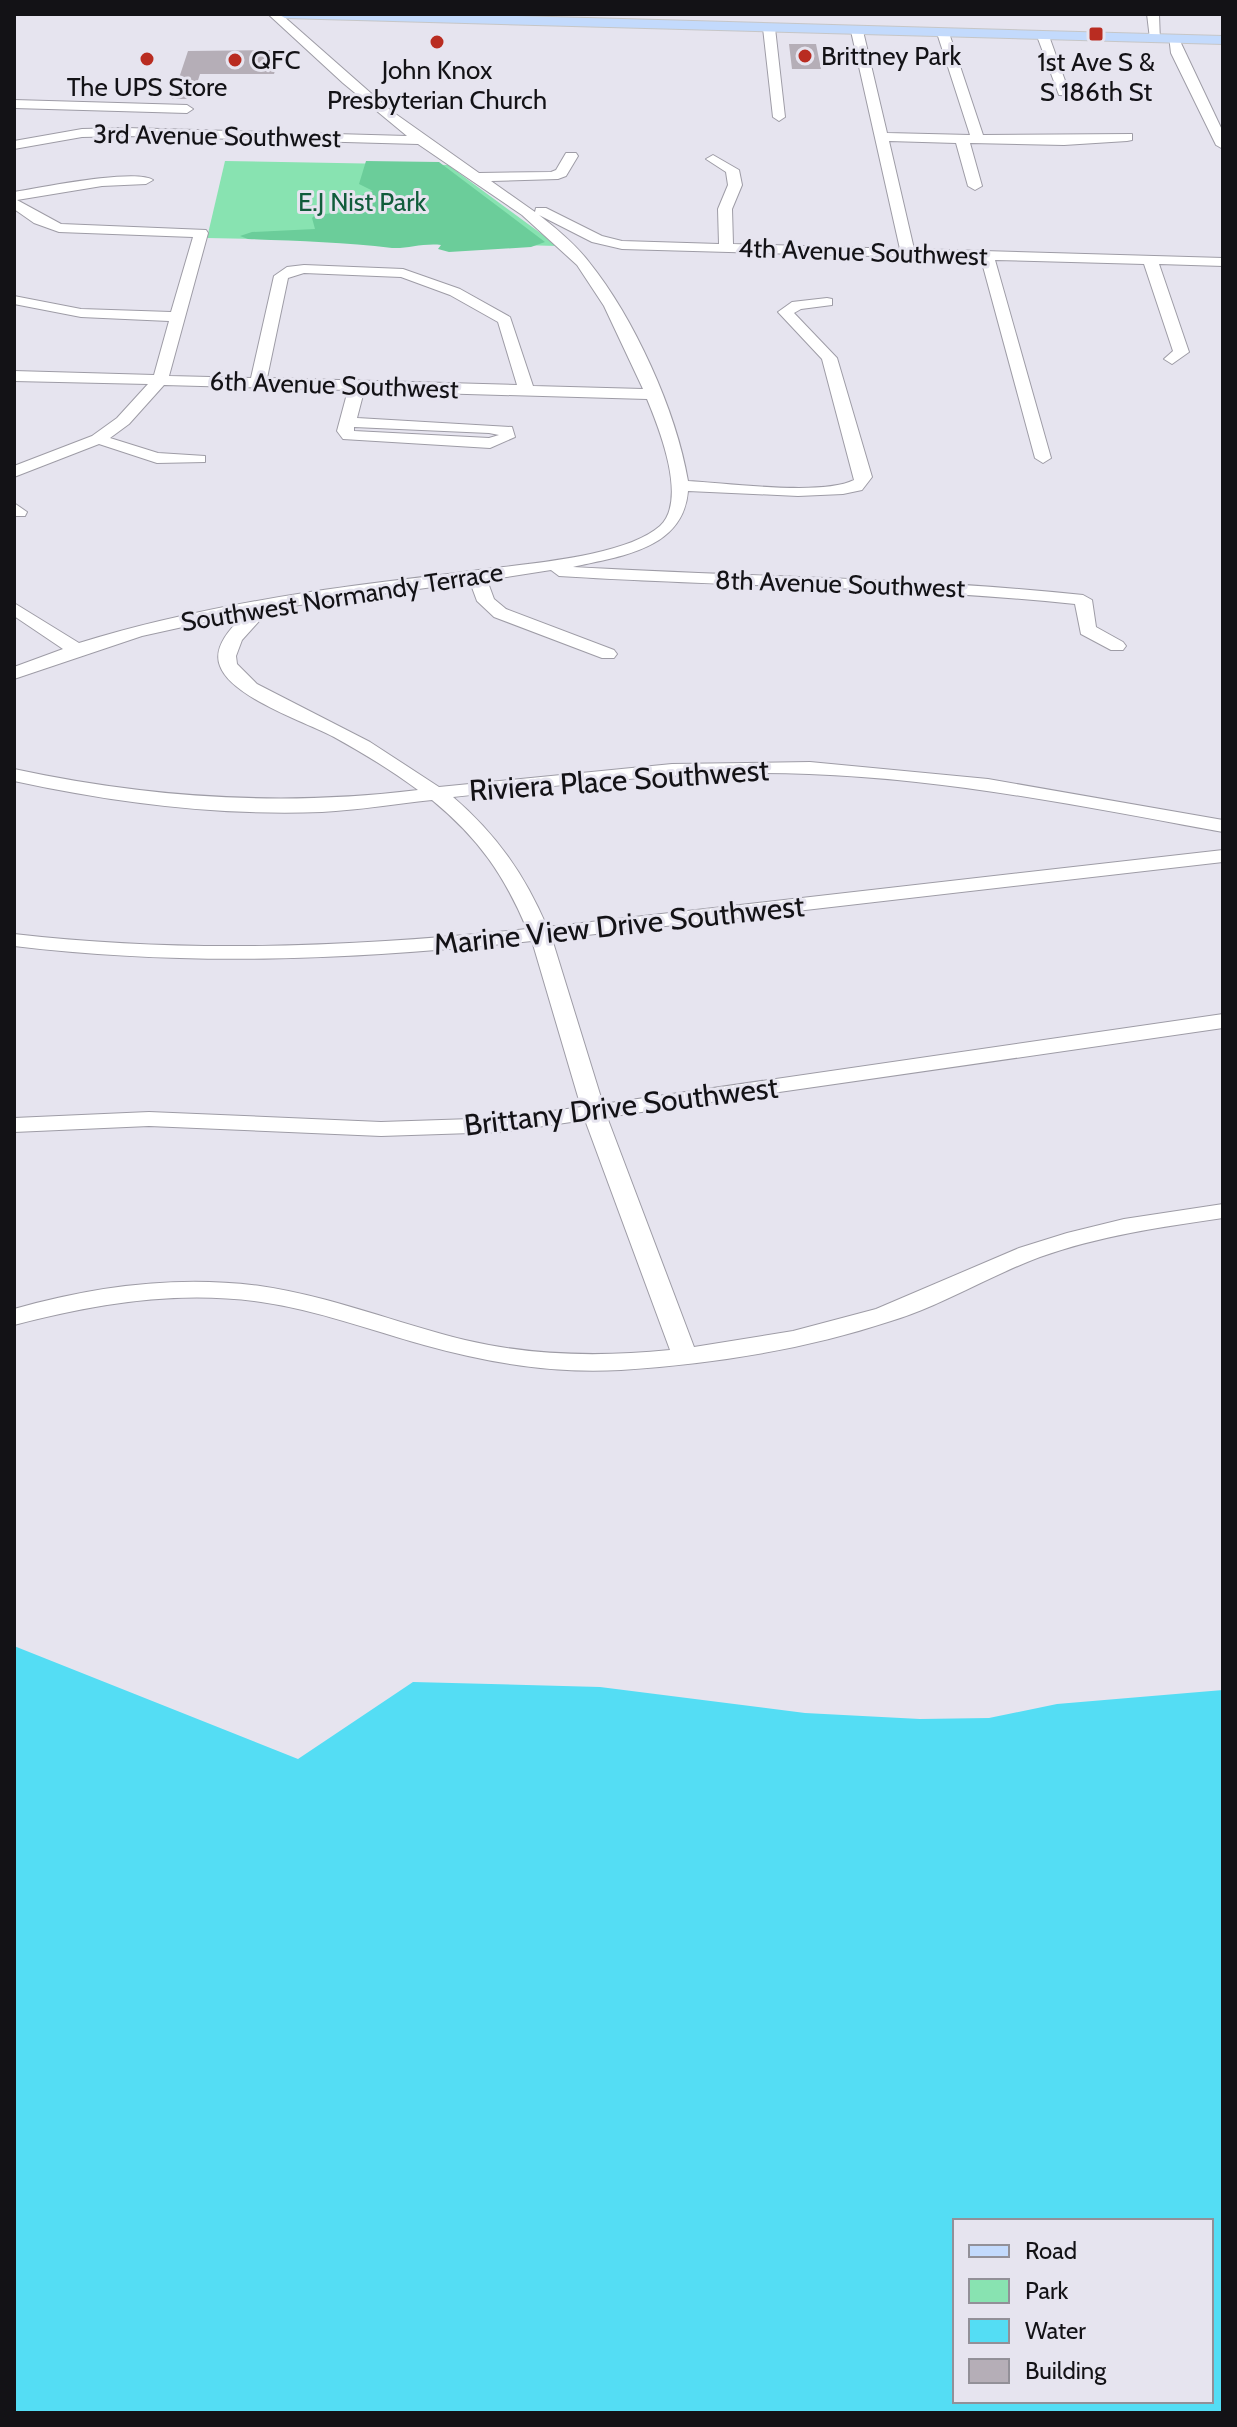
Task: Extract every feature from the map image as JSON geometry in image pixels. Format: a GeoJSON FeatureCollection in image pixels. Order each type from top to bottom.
{"type":"FeatureCollection","features":[{"type":"Feature","properties":{"kind":"main road"},"geometry":{"type":"LineString","coordinates":[[285,14],[1223,40]]}},
{"type":"Feature","properties":{"kind":"street"},"geometry":{"type":"LineString","coordinates":[[274,14],[421,140],[555,234],[585,265],[653,394],[671,441],[680,486],[673,520],[663,532],[643,543],[534,567]]}},
{"type":"Feature","properties":{"kind":"street"},"geometry":{"type":"LineString","coordinates":[[1153,14],[1156,39]]}},
{"type":"Feature","properties":{"kind":"street"},"geometry":{"type":"LineString","coordinates":[[769,28],[779,117]]}},
{"type":"Feature","properties":{"kind":"street"},"geometry":{"type":"LineString","coordinates":[[857,31],[908,253]]}},
{"type":"Feature","properties":{"kind":"street"},"geometry":{"type":"LineString","coordinates":[[943,33],[978,139]]}},
{"type":"Feature","properties":{"kind":"street"},"geometry":{"type":"LineString","coordinates":[[1043,36],[1063,92],[1114,95]]}},
{"type":"Feature","properties":{"kind":"street"},"geometry":{"type":"LineString","coordinates":[[1173,39],[1177,53],[1223,143]]}},
{"type":"Feature","properties":{"kind":"street"},"geometry":{"type":"LineString","coordinates":[[14,104],[187,109]]}},
{"type":"Feature","properties":{"kind":"street","name":"3rd Avenue Southwest"},"geometry":{"type":"LineString","coordinates":[[14,145],[82,133],[126,132],[421,140]]}},
{"type":"Feature","properties":{"kind":"street"},"geometry":{"type":"LineString","coordinates":[[882,137],[1064,141],[1127,137]]}},
{"type":"Feature","properties":{"kind":"street"},"geometry":{"type":"LineString","coordinates":[[962,139],[975,186]]}},
{"type":"Feature","properties":{"kind":"street"},"geometry":{"type":"LineString","coordinates":[[477,177],[553,176],[561,173],[571,156]]}},
{"type":"Feature","properties":{"kind":"street"},"geometry":{"type":"LineString","coordinates":[[713,159],[732,170],[735,185],[725,209],[726,248]]}},
{"type":"Feature","properties":{"kind":"street"},"geometry":{"type":"LineString","coordinates":[[14,196],[102,182],[146,180]]}},
{"type":"Feature","properties":{"kind":"street"},"geometry":{"type":"LineString","coordinates":[[14,203],[39,220],[59,228],[201,233],[160,380],[123,421],[98,439],[14,472]]}},
{"type":"Feature","properties":{"kind":"street","name":"4th Avenue Southwest"},"geometry":{"type":"LineString","coordinates":[[512,203],[547,213],[608,242],[1223,262]]}},
{"type":"Feature","properties":{"kind":"street"},"geometry":{"type":"LineString","coordinates":[[987,255],[1043,458]]}},
{"type":"Feature","properties":{"kind":"street"},"geometry":{"type":"LineString","coordinates":[[1150,260],[1181,352],[1172,359]]}},
{"type":"Feature","properties":{"kind":"street"},"geometry":{"type":"LineString","coordinates":[[258,383],[281,276],[292,270],[304,269],[403,273],[455,292],[505,320],[526,390]]}},
{"type":"Feature","properties":{"kind":"street"},"geometry":{"type":"LineString","coordinates":[[14,300],[81,313],[176,317]]}},
{"type":"Feature","properties":{"kind":"street"},"geometry":{"type":"LineString","coordinates":[[680,486],[827,490],[855,486],[864,477],[829,358],[785,312],[797,305],[827,302]]}},
{"type":"Feature","properties":{"kind":"street","name":"6th Avenue Southwest"},"geometry":{"type":"LineString","coordinates":[[14,376],[653,394]]}},
{"type":"Feature","properties":{"kind":"street"},"geometry":{"type":"LineString","coordinates":[[346,427],[489,428],[506,430],[507,437],[490,443],[359,439],[349,436],[346,427],[357,386]]}},
{"type":"Feature","properties":{"kind":"street"},"geometry":{"type":"LineString","coordinates":[[98,439],[157,458],[199,459]]}},
{"type":"Feature","properties":{"kind":"street","name":"Southwest Normandy Terrace"},"geometry":{"type":"LineString","coordinates":[[14,673],[77,650],[205,615],[534,567]]}},
{"type":"Feature","properties":{"kind":"street","name":"8th Avenue Southwest"},"geometry":{"type":"LineString","coordinates":[[534,567],[564,572],[708,580],[970,588],[1083,600],[1087,630],[1117,646]]}},
{"type":"Feature","properties":{"kind":"street"},"geometry":{"type":"LineString","coordinates":[[476,575],[486,601],[500,613],[608,654]]}},
{"type":"Feature","properties":{"kind":"street"},"geometry":{"type":"LineString","coordinates":[[264,605],[232,641],[227,652],[228,664],[236,677],[266,696],[392,761],[439,793],[489,842],[514,880],[540,934],[595,1114],[685,1357]]}},
{"type":"Feature","properties":{"kind":"street"},"geometry":{"type":"LineString","coordinates":[[14,608],[77,650]]}},
{"type":"Feature","properties":{"kind":"street","name":"Riviera Place Southwest"},"geometry":{"type":"LineString","coordinates":[[14,775],[67,787],[163,801],[307,806],[659,772],[793,768],[881,773],[1017,789],[1223,826]]}},
{"type":"Feature","properties":{"kind":"street","name":"Marine View Drive Southwest"},"geometry":{"type":"LineString","coordinates":[[14,940],[177,955],[356,953],[1223,856]]}},
{"type":"Feature","properties":{"kind":"street","name":"Brittany Drive Southwest"},"geometry":{"type":"LineString","coordinates":[[14,1125],[149,1119],[381,1129],[462,1128],[595,1114],[1223,1021]]}},
{"type":"Feature","properties":{"kind":"street"},"geometry":{"type":"LineString","coordinates":[[14,1317],[94,1297],[151,1290],[209,1290],[296,1301],[521,1359],[589,1363],[685,1357],[830,1331],[924,1300],[980,1273],[1076,1238],[1112,1228],[1223,1211]]}},
{"type":"Feature","properties":{"kind":"green space","name":"E.J Nist Park"},"geometry":{"type":"Polygon","coordinates":[[[225,161],[448,165],[558,246],[207,238],[225,161]]]}},
{"type":"Feature","properties":{"kind":"green space"},"geometry":{"type":"Polygon","coordinates":[[[366,161],[439,162],[545,242],[531,247],[449,252],[438,249],[441,245],[392,248],[240,236],[252,232],[315,229],[312,218],[315,215],[354,211],[356,208],[348,205],[356,197],[373,191],[359,184],[366,161]]]}},
{"type":"Feature","properties":{"kind":"water"},"geometry":{"type":"Polygon","coordinates":[[[14,1646],[298,1759],[413,1682],[600,1687],[805,1713],[920,1719],[989,1718],[1057,1704],[1223,1690],[1223,2413],[14,2413],[14,1646]]]}},
{"type":"Feature","properties":{"kind":"building","name":"Brittney Park"},"geometry":{"type":"Polygon","coordinates":[[[789,44],[816,44],[821,69],[792,69],[789,44]]]}},
{"type":"Feature","properties":{"kind":"building","name":"QFC"},"geometry":{"type":"Polygon","coordinates":[[[281,50],[274,74],[200,74],[192,99],[172,99],[188,51],[281,50]]]}},
{"type":"Feature","properties":{"kind":"place","name":"1st Ave S & S 186th St"},"geometry":{"type":"Point","coordinates":[1096,34]}},
{"type":"Feature","properties":{"kind":"place","name":"John Knox Presbyterian Church"},"geometry":{"type":"Point","coordinates":[437,42]}},
{"type":"Feature","properties":{"kind":"place","name":"Brittney Park"},"geometry":{"type":"Point","coordinates":[805,56]}},
{"type":"Feature","properties":{"kind":"place","name":"The UPS Store"},"geometry":{"type":"Point","coordinates":[147,59]}},
{"type":"Feature","properties":{"kind":"place","name":"QFC"},"geometry":{"type":"Point","coordinates":[235,60]}}]}
